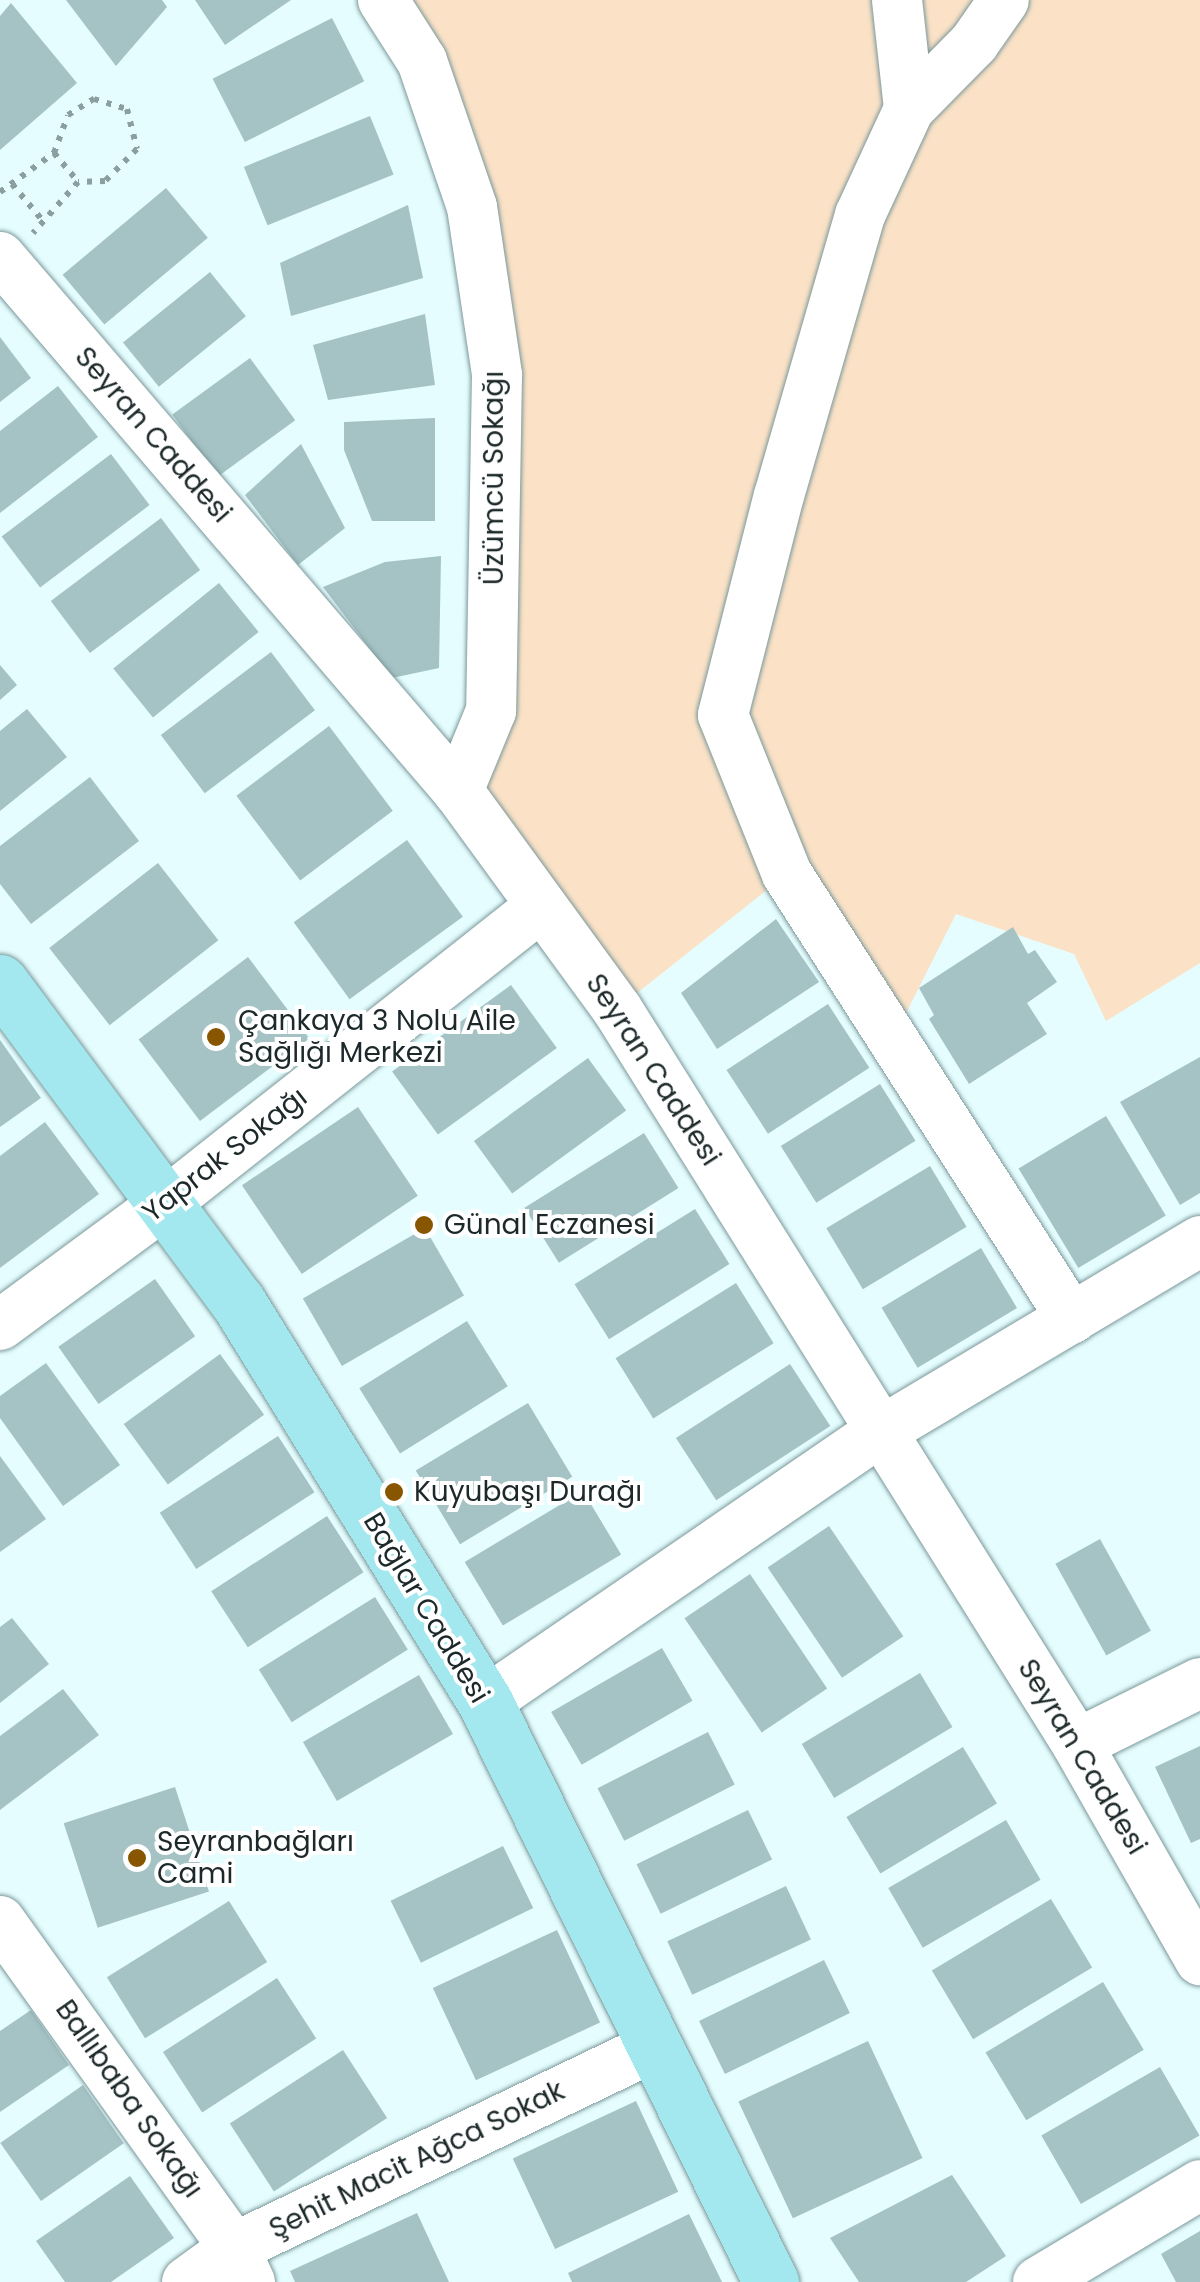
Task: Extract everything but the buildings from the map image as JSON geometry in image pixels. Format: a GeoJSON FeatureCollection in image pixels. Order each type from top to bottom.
{"type":"FeatureCollection","features":[{"type":"Feature","properties":{"kind":"main road","name":"Bağlar Caddesi"},"geometry":{"type":"LineString","coordinates":[[0,982],[238,1302],[485,1702],[772,2282]]}},
{"type":"Feature","properties":{"kind":"street","name":"Üzümcü Sokağı"},"geometry":{"type":"LineString","coordinates":[[382,0],[422,61],[472,207],[497,375],[491,711],[458,791]]}},
{"type":"Feature","properties":{"kind":"street"},"geometry":{"type":"LineString","coordinates":[[897,0],[909,110]]}},
{"type":"Feature","properties":{"kind":"street"},"geometry":{"type":"LineString","coordinates":[[1004,0],[974,44],[909,110],[860,215],[779,495],[722,715],[787,874],[1072,1319]]}},
{"type":"Feature","properties":{"kind":"street","name":"Seyran Caddesi"},"geometry":{"type":"LineString","coordinates":[[3,260],[458,791],[617,1008],[1078,1744],[1200,1960]]}},
{"type":"Feature","properties":{"kind":"street","name":"Yaprak Sokağı"},"geometry":{"type":"LineString","coordinates":[[0,1325],[164,1204],[541,906]]}},
{"type":"Feature","properties":{"kind":"street"},"geometry":{"type":"LineString","coordinates":[[485,1702],[880,1432],[1200,1241]]}},
{"type":"Feature","properties":{"kind":"street"},"geometry":{"type":"LineString","coordinates":[[1078,1744],[1200,1683]]}},
{"type":"Feature","properties":{"kind":"street","name":"Ballıbaba Sokağı"},"geometry":{"type":"LineString","coordinates":[[0,1921],[242,2265]]}},
{"type":"Feature","properties":{"kind":"street","name":"Şehit Macit Ağca Sokak"},"geometry":{"type":"LineString","coordinates":[[187,2282],[242,2265],[653,2047]]}},
{"type":"Feature","properties":{"kind":"street"},"geometry":{"type":"LineString","coordinates":[[1038,2282],[1200,2185]]}},
{"type":"Feature","properties":{"kind":"path"},"geometry":{"type":"LineString","coordinates":[[0,192],[54,153],[68,115],[94,100],[127,109],[136,128],[137,148],[105,181],[78,182],[3,260]]}},
{"type":"Feature","properties":{"kind":"path"},"geometry":{"type":"LineString","coordinates":[[54,153],[78,182]]}},
{"type":"Feature","properties":{"kind":"path"},"geometry":{"type":"LineString","coordinates":[[12,184],[43,222]]}},
{"type":"Feature","properties":{"kind":"shaded area"},"geometry":{"type":"Polygon","coordinates":[[[383,0],[1200,0],[1200,963],[1106,1021],[1074,954],[956,914],[892,1041],[787,874],[617,1009],[458,791],[491,711],[497,375],[383,0]]]}},
{"type":"Feature","properties":{"kind":"place","name":"Çankaya 3 Nolu Aile Sağlığı Merkezi"},"geometry":{"type":"Point","coordinates":[216,1037]}},
{"type":"Feature","properties":{"kind":"place","name":"Günal Eczanesi"},"geometry":{"type":"Point","coordinates":[424,1225]}},
{"type":"Feature","properties":{"kind":"place","name":"Kuyubaşı Durağı"},"geometry":{"type":"Point","coordinates":[394,1492]}},
{"type":"Feature","properties":{"kind":"place","name":"Seyranbağları Cami"},"geometry":{"type":"Point","coordinates":[137,1858]}}]}
